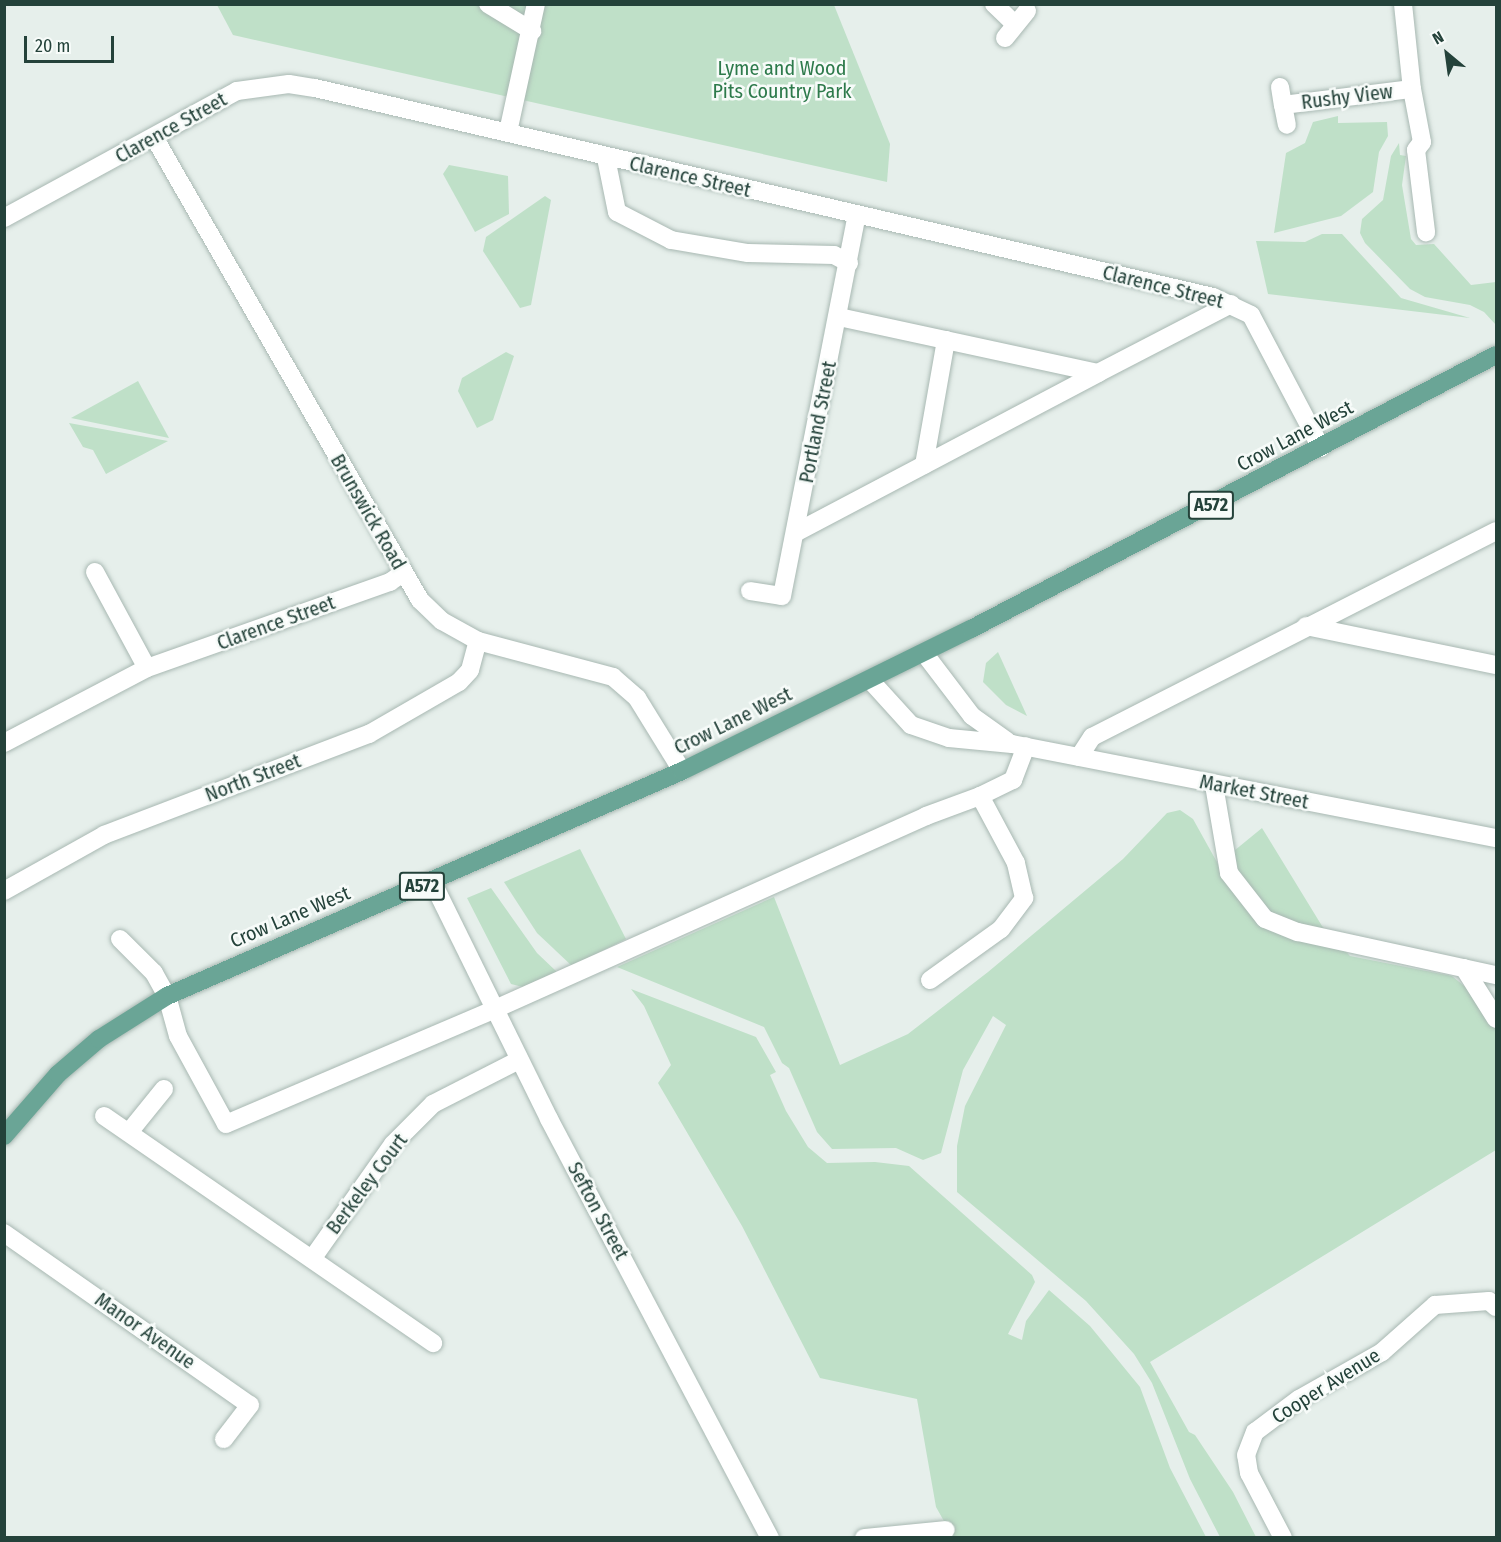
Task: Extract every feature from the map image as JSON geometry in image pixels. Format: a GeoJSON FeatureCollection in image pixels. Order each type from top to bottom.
{"type":"FeatureCollection","features":[{"type":"Feature","properties":{"kind":"main road","name":"Crow Lane West"},"geometry":{"type":"LineString","coordinates":[[4,1136],[58,1074],[99,1039],[167,996],[682,771],[924,653],[1497,355]]}},
{"type":"Feature","properties":{"kind":"street"},"geometry":{"type":"LineString","coordinates":[[488,4],[532,31]]}},
{"type":"Feature","properties":{"kind":"street"},"geometry":{"type":"LineString","coordinates":[[508,132],[532,31],[536,4]]}},
{"type":"Feature","properties":{"kind":"street"},"geometry":{"type":"LineString","coordinates":[[993,4],[1016,25]]}},
{"type":"Feature","properties":{"kind":"street","name":"Rushy View"},"geometry":{"type":"LineString","coordinates":[[1403,4],[1412,89],[1422,142],[1416,150],[1426,232]]}},
{"type":"Feature","properties":{"kind":"street","name":"Clarence Street"},"geometry":{"type":"LineString","coordinates":[[6,214],[237,91],[289,84],[508,132],[606,158],[1213,297],[1251,315],[1321,448]]}},
{"type":"Feature","properties":{"kind":"street","name":"Rushy View"},"geometry":{"type":"LineString","coordinates":[[1280,87],[1287,125]]}},
{"type":"Feature","properties":{"kind":"street","name":"Rushy View"},"geometry":{"type":"LineString","coordinates":[[1283,105],[1412,89]]}},
{"type":"Feature","properties":{"kind":"street","name":"Brunswick Road"},"geometry":{"type":"LineString","coordinates":[[154,137],[411,589],[431,612],[478,641],[613,677],[637,698],[682,771]]}},
{"type":"Feature","properties":{"kind":"street"},"geometry":{"type":"LineString","coordinates":[[606,158],[617,212],[671,240],[748,254],[834,255],[849,263]]}},
{"type":"Feature","properties":{"kind":"street","name":"Portland Street"},"geometry":{"type":"LineString","coordinates":[[750,591],[782,596],[839,317],[857,215]]}},
{"type":"Feature","properties":{"kind":"street"},"geometry":{"type":"LineString","coordinates":[[795,532],[1231,304]]}},
{"type":"Feature","properties":{"kind":"street"},"geometry":{"type":"LineString","coordinates":[[839,317],[1098,373]]}},
{"type":"Feature","properties":{"kind":"street"},"geometry":{"type":"LineString","coordinates":[[924,465],[946,340]]}},
{"type":"Feature","properties":{"kind":"street"},"geometry":{"type":"LineString","coordinates":[[1079,757],[1092,737],[1306,626],[1497,531]]}},
{"type":"Feature","properties":{"kind":"street"},"geometry":{"type":"LineString","coordinates":[[95,573],[147,668]]}},
{"type":"Feature","properties":{"kind":"street","name":"Clarence Street"},"geometry":{"type":"LineString","coordinates":[[4,743],[147,668],[390,582],[403,573]]}},
{"type":"Feature","properties":{"kind":"street"},"geometry":{"type":"LineString","coordinates":[[1306,626],[1497,665]]}},
{"type":"Feature","properties":{"kind":"street","name":"North Street"},"geometry":{"type":"LineString","coordinates":[[4,891],[104,836],[369,734],[459,682],[470,670],[478,641]]}},
{"type":"Feature","properties":{"kind":"street","name":"Market Street"},"geometry":{"type":"LineString","coordinates":[[924,653],[972,716],[1019,745]]}},
{"type":"Feature","properties":{"kind":"street","name":"Market Street"},"geometry":{"type":"LineString","coordinates":[[870,680],[897,712],[922,731],[949,738],[1019,745],[1214,785],[1497,838]]}},
{"type":"Feature","properties":{"kind":"street"},"geometry":{"type":"LineString","coordinates":[[120,939],[154,973],[167,996],[178,1036],[226,1124],[495,1009],[926,816],[980,796],[1013,780],[1019,745]]}},
{"type":"Feature","properties":{"kind":"street"},"geometry":{"type":"LineString","coordinates":[[1214,785],[1229,873],[1265,919],[1298,932],[1497,975]]}},
{"type":"Feature","properties":{"kind":"street"},"geometry":{"type":"LineString","coordinates":[[930,980],[1001,929],[1024,898],[1016,863],[980,796]]}},
{"type":"Feature","properties":{"kind":"street","name":"Sefton Street"},"geometry":{"type":"LineString","coordinates":[[432,882],[519,1060],[770,1538]]}},
{"type":"Feature","properties":{"kind":"street"},"geometry":{"type":"LineString","coordinates":[[1464,968],[1497,1019]]}},
{"type":"Feature","properties":{"kind":"street","name":"Berkeley Court"},"geometry":{"type":"LineString","coordinates":[[312,1259],[393,1144],[434,1104],[519,1060]]}},
{"type":"Feature","properties":{"kind":"street"},"geometry":{"type":"LineString","coordinates":[[130,1131],[164,1089]]}},
{"type":"Feature","properties":{"kind":"street"},"geometry":{"type":"LineString","coordinates":[[104,1116],[130,1131],[433,1343]]}},
{"type":"Feature","properties":{"kind":"street","name":"Manor Avenue"},"geometry":{"type":"LineString","coordinates":[[4,1233],[250,1405],[224,1438]]}},
{"type":"Feature","properties":{"kind":"street","name":"Cooper Avenue"},"geometry":{"type":"LineString","coordinates":[[1283,1538],[1249,1473],[1246,1455],[1255,1432],[1299,1399],[1382,1352],[1435,1305],[1494,1300]]}},
{"type":"Feature","properties":{"kind":"street"},"geometry":{"type":"LineString","coordinates":[[864,1538],[945,1530]]}},
{"type":"Feature","properties":{"kind":"green space","name":"Lyme and Wood Pits Country Park"},"geometry":{"type":"Polygon","coordinates":[[[217,5],[834,5],[890,144],[887,182],[233,35],[217,5]]]}},
{"type":"Feature","properties":{"kind":"green space"},"geometry":{"type":"Polygon","coordinates":[[[1338,116],[1338,123],[1387,122],[1388,136],[1379,152],[1373,192],[1341,216],[1274,233],[1286,153],[1305,143],[1313,122],[1338,116]]]}},
{"type":"Feature","properties":{"kind":"green space"},"geometry":{"type":"Polygon","coordinates":[[[1399,143],[1400,155],[1406,156],[1402,185],[1411,239],[1416,245],[1434,244],[1471,285],[1496,282],[1496,325],[1484,312],[1470,305],[1425,297],[1410,289],[1365,243],[1360,233],[1362,219],[1383,200],[1391,156],[1399,143]]]}},
{"type":"Feature","properties":{"kind":"green space"},"geometry":{"type":"Polygon","coordinates":[[[449,165],[508,176],[509,214],[475,232],[443,174],[449,165]]]}},
{"type":"Feature","properties":{"kind":"green space"},"geometry":{"type":"Polygon","coordinates":[[[545,196],[551,200],[531,305],[520,308],[483,251],[486,237],[545,196]]]}},
{"type":"Feature","properties":{"kind":"green space"},"geometry":{"type":"Polygon","coordinates":[[[1322,234],[1342,234],[1401,298],[1470,318],[1268,294],[1256,241],[1305,242],[1322,234]]]}},
{"type":"Feature","properties":{"kind":"green space"},"geometry":{"type":"Polygon","coordinates":[[[506,352],[514,356],[493,420],[477,428],[458,391],[462,378],[506,352]]]}},
{"type":"Feature","properties":{"kind":"green space"},"geometry":{"type":"Polygon","coordinates":[[[138,381],[169,438],[71,418],[138,381]]]}},
{"type":"Feature","properties":{"kind":"green space"},"geometry":{"type":"Polygon","coordinates":[[[69,423],[168,441],[106,474],[93,450],[83,447],[69,423]]]}},
{"type":"Feature","properties":{"kind":"green space"},"geometry":{"type":"Polygon","coordinates":[[[998,652],[1027,716],[1006,705],[983,682],[986,663],[998,652]]]}},
{"type":"Feature","properties":{"kind":"green space"},"geometry":{"type":"Polygon","coordinates":[[[1180,810],[1193,819],[1218,864],[1262,828],[1322,926],[1350,956],[1452,976],[1475,995],[1496,1030],[1496,1150],[1150,1362],[1189,1432],[1195,1435],[1233,1492],[1256,1537],[1220,1537],[1190,1479],[1152,1383],[1134,1354],[1086,1301],[957,1192],[957,1146],[965,1106],[1006,1025],[993,1016],[963,1070],[941,1153],[923,1160],[896,1148],[832,1149],[817,1132],[789,1068],[782,1063],[764,1027],[617,967],[774,897],[840,1065],[908,1034],[988,972],[1123,859],[1167,813],[1180,810]]]}},
{"type":"Feature","properties":{"kind":"green space"},"geometry":{"type":"Polygon","coordinates":[[[580,849],[626,939],[572,966],[537,933],[504,882],[580,849]]]}},
{"type":"Feature","properties":{"kind":"green space"},"geometry":{"type":"Polygon","coordinates":[[[491,888],[537,953],[557,972],[523,987],[511,984],[467,898],[491,888]]]}},
{"type":"Feature","properties":{"kind":"green space"},"geometry":{"type":"Polygon","coordinates":[[[631,989],[756,1037],[776,1072],[770,1075],[786,1111],[808,1147],[827,1163],[875,1162],[909,1166],[1032,1275],[1035,1282],[1008,1334],[1022,1340],[1026,1321],[1049,1290],[1090,1326],[1140,1387],[1170,1468],[1206,1537],[953,1537],[936,1507],[917,1399],[820,1378],[742,1226],[658,1083],[671,1065],[644,1006],[631,989]]]}}]}
